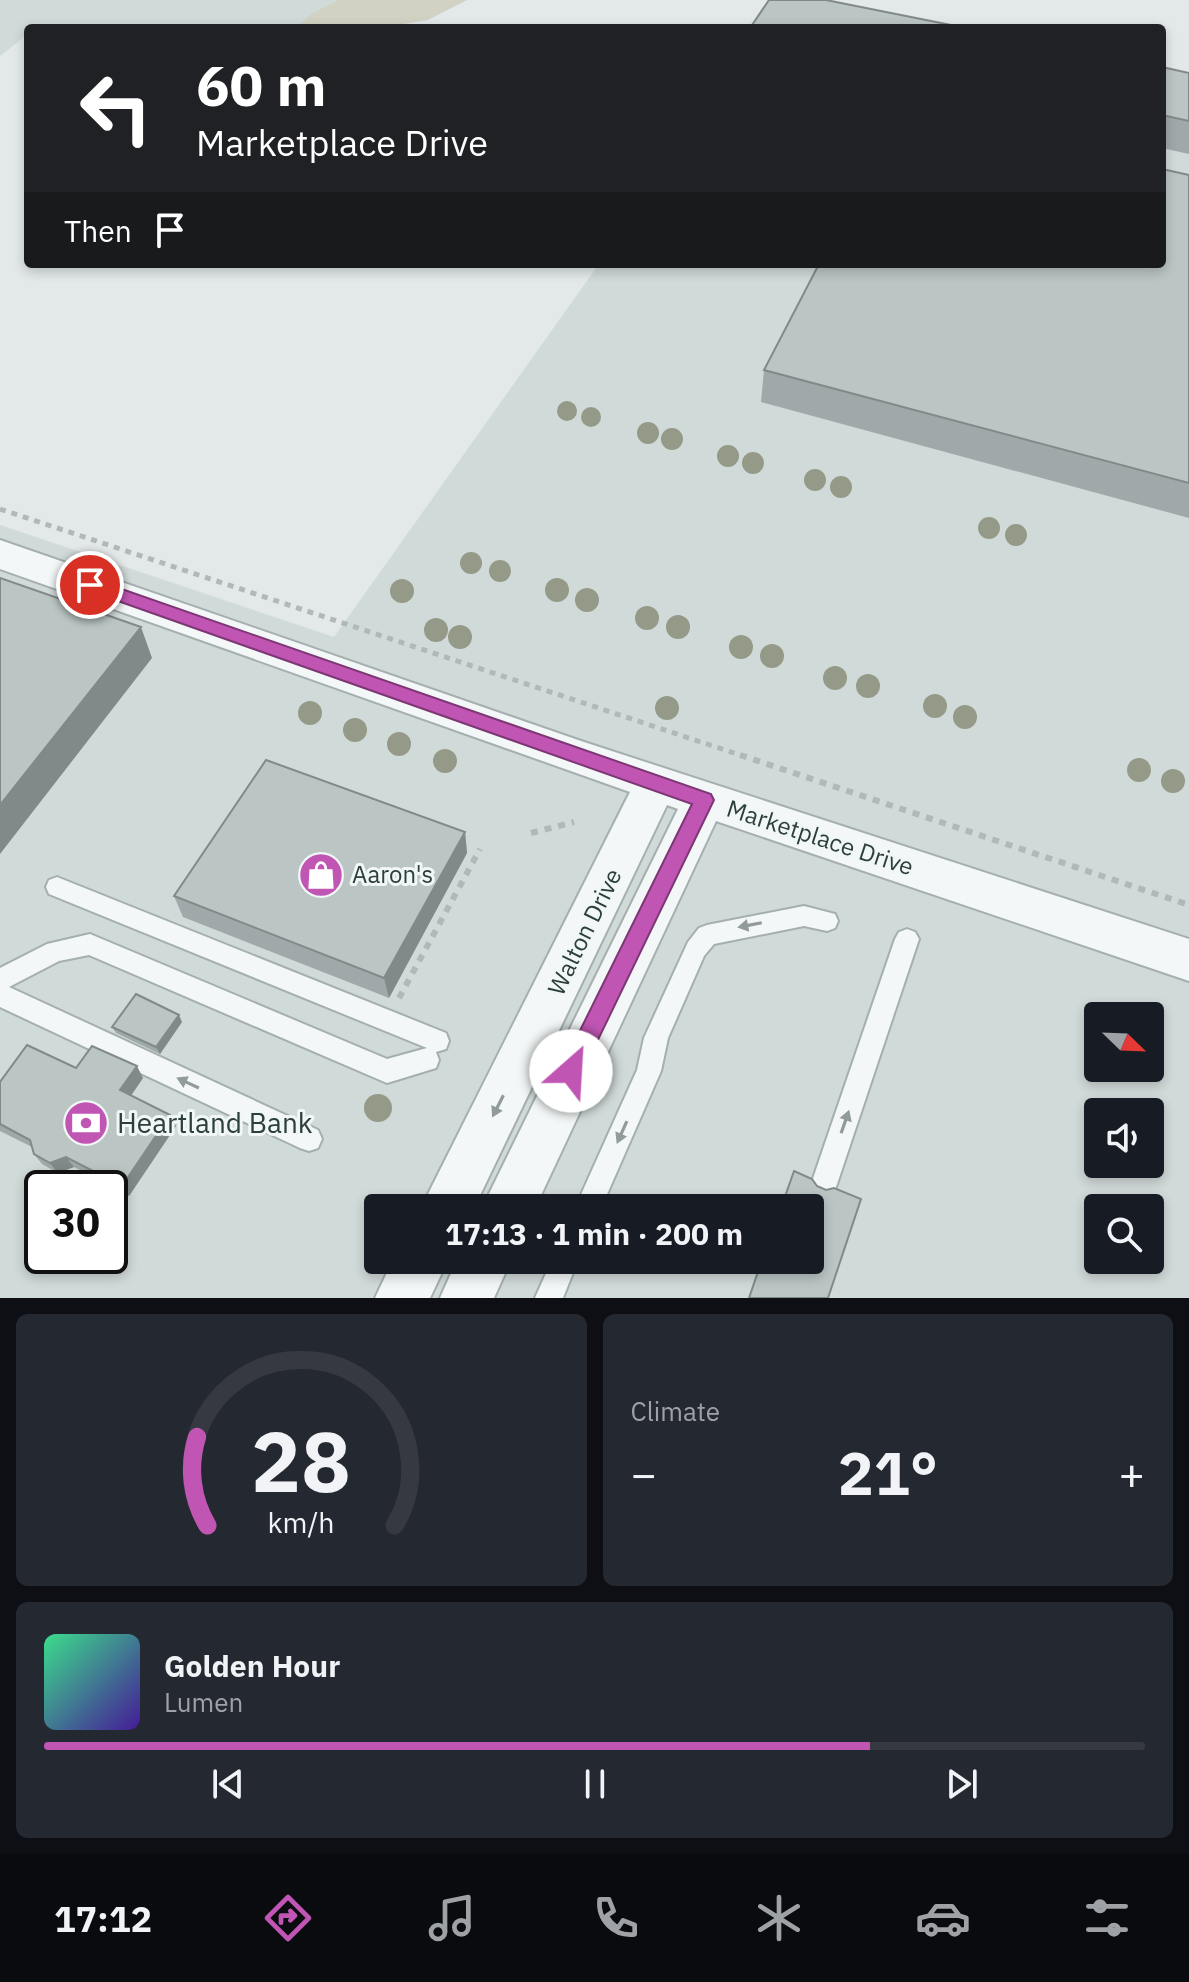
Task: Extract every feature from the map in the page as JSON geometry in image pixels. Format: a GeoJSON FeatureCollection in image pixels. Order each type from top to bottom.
{"type":"FeatureCollection","features":[{"type":"Feature","properties":{"kind":"street","name":"Marketplace Drive"},"geometry":{"type":"LineString","coordinates":[[0,554],[704,800],[1189,960]]}},
{"type":"Feature","properties":{"kind":"street","name":"Walton Drive"},"geometry":{"type":"LineString","coordinates":[[454,1194],[656,783]]}},
{"type":"Feature","properties":{"kind":"street","name":"Walton Drive"},"geometry":{"type":"LineString","coordinates":[[515,1194],[704,800]]}},
{"type":"Feature","properties":{"kind":"street"},"geometry":{"type":"LineString","coordinates":[[402,1298],[414,1274]]}},
{"type":"Feature","properties":{"kind":"street"},"geometry":{"type":"LineString","coordinates":[[467,1298],[478,1274]]}},
{"type":"Feature","properties":{"kind":"lane"},"geometry":{"type":"LineString","coordinates":[[0,980],[55,951],[90,944],[387,1071],[432,1051],[57,887]]}},
{"type":"Feature","properties":{"kind":"lane"},"geometry":{"type":"LineString","coordinates":[[594,1194],[649,1071],[656,1038],[707,935],[804,916],[827,921]]}},
{"type":"Feature","properties":{"kind":"lane"},"geometry":{"type":"LineString","coordinates":[[821,1194],[907,939]]}},
{"type":"Feature","properties":{"kind":"lane"},"geometry":{"type":"LineString","coordinates":[[0,995],[309,1139]]}},
{"type":"Feature","properties":{"kind":"lane"},"geometry":{"type":"LineString","coordinates":[[549,1298],[559,1274]]}},
{"type":"Feature","properties":{"kind":"path"},"geometry":{"type":"LineString","coordinates":[[0,509],[1189,905]]}},
{"type":"Feature","properties":{"kind":"path"},"geometry":{"type":"LineString","coordinates":[[531,833],[574,822]]}},
{"type":"Feature","properties":{"kind":"path"},"geometry":{"type":"LineString","coordinates":[[399,998],[480,849]]}},
{"type":"Feature","properties":{"kind":"shaded area"},"geometry":{"type":"Polygon","coordinates":[[[0,0],[338,0],[312,13],[300,24],[24,24],[24,37],[0,56],[0,0]]]}},
{"type":"Feature","properties":{"kind":"shaded area"},"geometry":{"type":"Polygon","coordinates":[[[338,0],[467,0],[428,20],[404,24],[300,24],[312,13],[338,0]]]}},
{"type":"Feature","properties":{"kind":"shaded area"},"geometry":{"type":"Polygon","coordinates":[[[1166,99],[1189,103],[1189,1298],[0,1298],[0,525],[334,637],[596,268],[1166,268],[1166,99]]]}},
{"type":"Feature","properties":{"kind":"building"},"geometry":{"type":"Polygon","coordinates":[[[769,0],[826,0],[946,24],[753,24],[769,0]]]}},
{"type":"Feature","properties":{"kind":"building"},"geometry":{"type":"Polygon","coordinates":[[[1166,68],[1189,73],[1189,121],[1166,116],[1166,68]]]}},
{"type":"Feature","properties":{"kind":"building"},"geometry":{"type":"Polygon","coordinates":[[[1166,170],[1189,175],[1189,483],[764,370],[817,268],[1166,268],[1166,170]]]}},
{"type":"Feature","properties":{"kind":"building"},"geometry":{"type":"Polygon","coordinates":[[[0,578],[141,627],[0,805],[0,578]]]}},
{"type":"Feature","properties":{"kind":"building"},"geometry":{"type":"Polygon","coordinates":[[[266,760],[465,832],[384,978],[174,896],[266,760]]]}},
{"type":"Feature","properties":{"kind":"building"},"geometry":{"type":"Polygon","coordinates":[[[136,994],[179,1015],[156,1047],[112,1027],[136,994]]]}},
{"type":"Feature","properties":{"kind":"building"},"geometry":{"type":"Polygon","coordinates":[[[27,1045],[76,1068],[92,1046],[137,1066],[120,1090],[170,1115],[128,1177],[128,1170],[91,1170],[66,1157],[50,1163],[34,1154],[30,1140],[0,1124],[0,1082],[27,1045]]]}},
{"type":"Feature","properties":{"kind":"building"},"geometry":{"type":"Polygon","coordinates":[[[794,1171],[826,1190],[834,1188],[861,1199],[828,1298],[749,1298],[757,1274],[824,1274],[824,1194],[786,1194],[794,1171]]]}},
{"type":"Feature","properties":{"kind":"place","name":"Aaron's"},"geometry":{"type":"Point","coordinates":[321,875]}},
{"type":"Feature","properties":{"kind":"place","name":"Heartland Bank"},"geometry":{"type":"Point","coordinates":[86,1123]}},
{"type":"Feature","properties":{"kind":"route"},"geometry":{"type":"LineString","coordinates":[[90,585],[704,800],[571,1071]]}}]}
